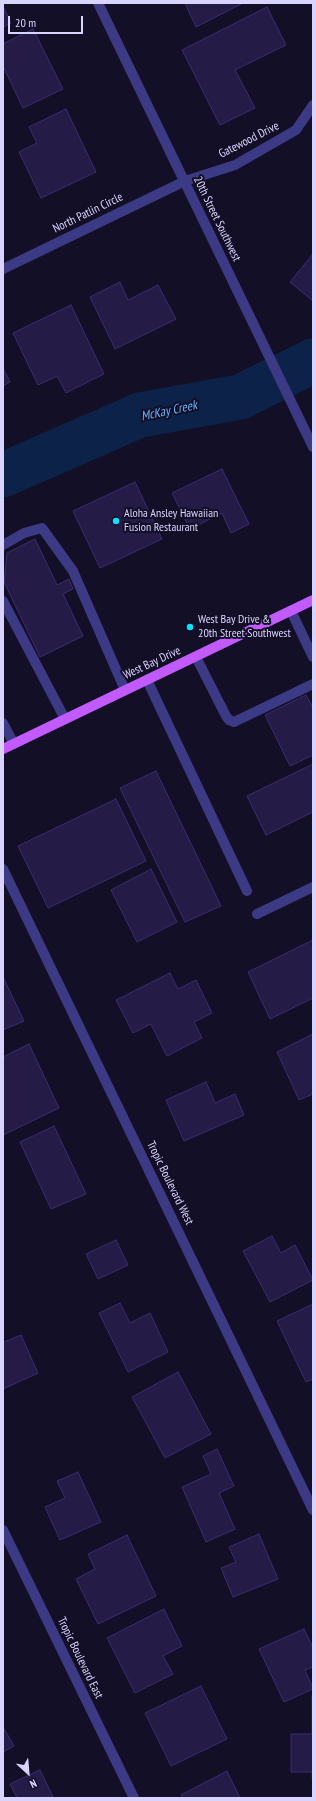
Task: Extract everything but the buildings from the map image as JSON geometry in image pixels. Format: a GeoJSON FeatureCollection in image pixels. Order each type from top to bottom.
{"type":"FeatureCollection","features":[{"type":"Feature","properties":{"kind":"main road","name":"West Bay Drive"},"geometry":{"type":"LineString","coordinates":[[3,749],[313,600]]}},
{"type":"Feature","properties":{"kind":"street","name":"20th Street Southwest"},"geometry":{"type":"LineString","coordinates":[[98,3],[313,447]]}},
{"type":"Feature","properties":{"kind":"street","name":"Gatewood Drive"},"geometry":{"type":"LineString","coordinates":[[185,180],[235,165],[296,130],[313,105]]}},
{"type":"Feature","properties":{"kind":"street","name":"North Patlin Circle"},"geometry":{"type":"LineString","coordinates":[[3,269],[185,180]]}},
{"type":"Feature","properties":{"kind":"street"},"geometry":{"type":"LineString","coordinates":[[3,545],[24,533],[42,528],[73,571],[125,690]]}},
{"type":"Feature","properties":{"kind":"street"},"geometry":{"type":"LineString","coordinates":[[3,601],[65,719]]}},
{"type":"Feature","properties":{"kind":"street"},"geometry":{"type":"LineString","coordinates":[[291,611],[313,657]]}},
{"type":"Feature","properties":{"kind":"street"},"geometry":{"type":"LineString","coordinates":[[196,657],[226,716],[229,720],[234,722],[313,684]]}},
{"type":"Feature","properties":{"kind":"street"},"geometry":{"type":"LineString","coordinates":[[147,680],[247,891]]}},
{"type":"Feature","properties":{"kind":"street"},"geometry":{"type":"LineString","coordinates":[[3,723],[14,744]]}},
{"type":"Feature","properties":{"kind":"street","name":"Tropic Boulevard West"},"geometry":{"type":"LineString","coordinates":[[3,868],[313,1510]]}},
{"type":"Feature","properties":{"kind":"street"},"geometry":{"type":"LineString","coordinates":[[257,914],[313,887]]}},
{"type":"Feature","properties":{"kind":"street","name":"Tropic Boulevard East"},"geometry":{"type":"LineString","coordinates":[[3,1530],[134,1798]]}},
{"type":"Feature","properties":{"kind":"waterway","name":"McKay Creek"},"geometry":{"type":"LineString","coordinates":[[3,475],[140,415],[240,397],[313,361]]}},
{"type":"Feature","properties":{"kind":"place","name":"Aloha Ansley Hawaiian Fusion Restaurant"},"geometry":{"type":"Point","coordinates":[116,521]}},
{"type":"Feature","properties":{"kind":"place","name":"West Bay Drive & 20th Street Southwest"},"geometry":{"type":"Point","coordinates":[190,627]}}]}
